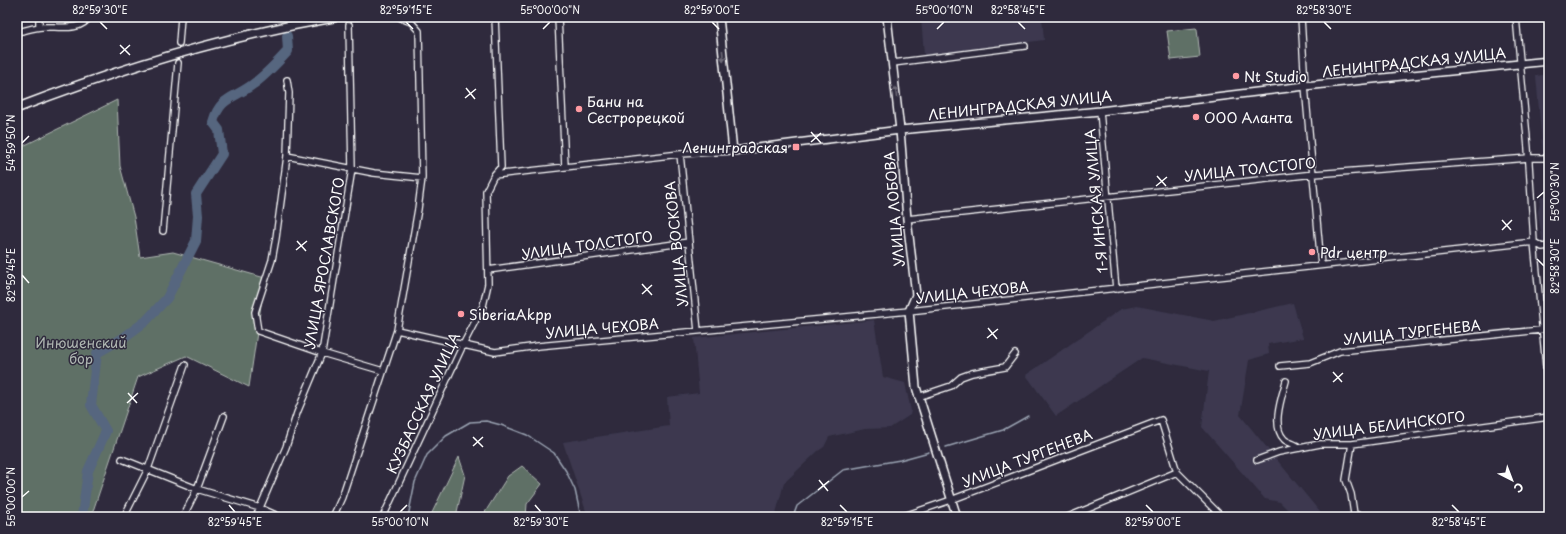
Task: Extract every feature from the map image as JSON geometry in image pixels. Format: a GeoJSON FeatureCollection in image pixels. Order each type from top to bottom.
{"type":"FeatureCollection","features":[{"type":"Feature","properties":{"kind":"main road"},"geometry":{"type":"LineString","coordinates":[[17,108],[86,82],[148,62],[274,29],[336,17]]}},
{"type":"Feature","properties":{"kind":"street"},"geometry":{"type":"LineString","coordinates":[[39,27],[40,17]]}},
{"type":"Feature","properties":{"kind":"street"},"geometry":{"type":"LineString","coordinates":[[17,32],[39,27],[74,26],[83,24],[89,17]]}},
{"type":"Feature","properties":{"kind":"street"},"geometry":{"type":"LineString","coordinates":[[179,43],[181,17]]}},
{"type":"Feature","properties":{"kind":"street","name":"КУЗБАССКАЯ УЛИЦА"},"geometry":{"type":"LineString","coordinates":[[383,517],[462,345],[483,306],[488,284],[486,191],[494,175],[501,166],[495,17]]}},
{"type":"Feature","properties":{"kind":"street"},"geometry":{"type":"LineString","coordinates":[[558,17],[565,167]]}},
{"type":"Feature","properties":{"kind":"street"},"geometry":{"type":"LineString","coordinates":[[719,17],[733,151]]}},
{"type":"Feature","properties":{"kind":"street","name":"УЛИЦА ЛОБОВА"},"geometry":{"type":"LineString","coordinates":[[887,17],[900,130],[907,219],[916,295],[909,311],[916,387],[957,517]]}},
{"type":"Feature","properties":{"kind":"street"},"geometry":{"type":"LineString","coordinates":[[1301,17],[1305,86],[1321,265]]}},
{"type":"Feature","properties":{"kind":"street"},"geometry":{"type":"LineString","coordinates":[[1516,17],[1529,158],[1534,242],[1546,330],[1549,398]]}},
{"type":"Feature","properties":{"kind":"street"},"geometry":{"type":"LineString","coordinates":[[333,517],[344,490],[397,330],[422,178],[419,31],[411,22],[401,18]]}},
{"type":"Feature","properties":{"kind":"street","name":"УЛИЦА ЯРОСЛАВСКОГО"},"geometry":{"type":"LineString","coordinates":[[256,517],[286,447],[297,413],[322,353],[352,169],[349,25]]}},
{"type":"Feature","properties":{"kind":"street"},"geometry":{"type":"LineString","coordinates":[[893,63],[1025,46]]}},
{"type":"Feature","properties":{"kind":"street","name":"ЛЕНИНГРАДСКАЯ УЛИЦА"},"geometry":{"type":"LineString","coordinates":[[494,175],[680,154],[733,151],[900,130],[1100,111],[1305,86],[1549,61]]}},
{"type":"Feature","properties":{"kind":"street"},"geometry":{"type":"LineString","coordinates":[[163,231],[178,63]]}},
{"type":"Feature","properties":{"kind":"street"},"geometry":{"type":"LineString","coordinates":[[287,80],[289,93],[287,156],[272,260],[255,312],[258,331],[322,353],[383,371]]}},
{"type":"Feature","properties":{"kind":"street","name":"1-Я ИНСКАЯ УЛИЦА"},"geometry":{"type":"LineString","coordinates":[[1100,111],[1116,289]]}},
{"type":"Feature","properties":{"kind":"street","name":"УЛИЦА ВОСКОВА"},"geometry":{"type":"LineString","coordinates":[[680,154],[698,331]]}},
{"type":"Feature","properties":{"kind":"street"},"geometry":{"type":"LineString","coordinates":[[287,156],[374,173],[422,178]]}},
{"type":"Feature","properties":{"kind":"street","name":"УЛИЦА ТОЛСТОГО"},"geometry":{"type":"LineString","coordinates":[[907,219],[1314,174],[1529,158],[1549,158]]}},
{"type":"Feature","properties":{"kind":"street","name":"УЛИЦА ТОЛСТОГО"},"geometry":{"type":"LineString","coordinates":[[488,270],[689,242]]}},
{"type":"Feature","properties":{"kind":"street","name":"УЛИЦА ЧЕХОВА"},"geometry":{"type":"LineString","coordinates":[[397,330],[495,352],[538,346],[909,311],[1534,242],[1542,247],[1549,246]]}},
{"type":"Feature","properties":{"kind":"street","name":"УЛИЦА ТУРГЕНЕВА"},"geometry":{"type":"LineString","coordinates":[[1280,366],[1310,363],[1340,351],[1546,330]]}},
{"type":"Feature","properties":{"kind":"street"},"geometry":{"type":"LineString","coordinates":[[918,397],[951,386],[961,377],[972,373],[1005,367],[1015,354]]}},
{"type":"Feature","properties":{"kind":"street"},"geometry":{"type":"LineString","coordinates":[[124,517],[148,470],[185,365]]}},
{"type":"Feature","properties":{"kind":"street"},"geometry":{"type":"LineString","coordinates":[[1286,381],[1279,405],[1278,420],[1280,432],[1284,440],[1295,443],[1300,448]]}},
{"type":"Feature","properties":{"kind":"street"},"geometry":{"type":"LineString","coordinates":[[183,517],[197,489],[224,416]]}},
{"type":"Feature","properties":{"kind":"street","name":"УЛИЦА БЕЛИНСКОГО"},"geometry":{"type":"LineString","coordinates":[[1257,460],[1279,452],[1320,444],[1352,444],[1549,416]]}},
{"type":"Feature","properties":{"kind":"street","name":"УЛИЦА ТУРГЕНЕВА"},"geometry":{"type":"LineString","coordinates":[[901,517],[951,500],[1161,420],[1177,472]]}},
{"type":"Feature","properties":{"kind":"street"},"geometry":{"type":"LineString","coordinates":[[1352,444],[1346,480],[1352,494],[1354,514],[1365,517]]}},
{"type":"Feature","properties":{"kind":"street"},"geometry":{"type":"LineString","coordinates":[[122,459],[197,489],[260,508],[280,517]]}},
{"type":"Feature","properties":{"kind":"street"},"geometry":{"type":"LineString","coordinates":[[1068,517],[1177,472],[1222,517]]}},
{"type":"Feature","properties":{"kind":"shaded area"},"geometry":{"type":"Polygon","coordinates":[[[921,17],[1042,17],[1044,40],[924,55],[921,17]]]}},
{"type":"Feature","properties":{"kind":"shaded area"},"geometry":{"type":"Polygon","coordinates":[[[1549,74],[1549,156],[1543,156],[1536,76],[1549,74]]]}},
{"type":"Feature","properties":{"kind":"shaded area"},"geometry":{"type":"Polygon","coordinates":[[[1549,195],[1549,244],[1543,245],[1538,212],[1541,197],[1549,195]]]}},
{"type":"Feature","properties":{"kind":"shaded area"},"geometry":{"type":"Polygon","coordinates":[[[1293,303],[1303,338],[1268,344],[1269,354],[1249,360],[1240,415],[1324,517],[1295,517],[1280,502],[1265,499],[1202,427],[1209,371],[1142,358],[1056,416],[1026,375],[1121,309],[1137,306],[1214,321],[1293,303]]]}},
{"type":"Feature","properties":{"kind":"shaded area"},"geometry":{"type":"Polygon","coordinates":[[[874,320],[883,377],[905,383],[911,411],[910,415],[890,428],[865,429],[829,437],[824,447],[784,483],[775,517],[588,517],[563,442],[669,426],[667,397],[699,393],[694,338],[874,320]]]}},
{"type":"Feature","properties":{"kind":"green space"},"geometry":{"type":"Polygon","coordinates":[[[1196,28],[1200,57],[1171,60],[1167,31],[1196,28]]]}},
{"type":"Feature","properties":{"kind":"green space","name":"Инюшенский бор"},"geometry":{"type":"Polygon","coordinates":[[[117,100],[120,166],[134,217],[140,257],[173,252],[265,278],[249,387],[186,356],[138,377],[91,517],[17,517],[17,149],[117,100]]]}},
{"type":"Feature","properties":{"kind":"green space"},"geometry":{"type":"Polygon","coordinates":[[[459,457],[465,475],[457,512],[466,517],[430,517],[459,457]]]}},
{"type":"Feature","properties":{"kind":"green space"},"geometry":{"type":"Polygon","coordinates":[[[522,466],[542,484],[527,504],[526,517],[482,517],[508,476],[522,466]]]}},
{"type":"Feature","properties":{"kind":"waterway"},"geometry":{"type":"LineString","coordinates":[[82,517],[88,471],[106,431],[91,405],[97,353],[123,338],[146,321],[167,298],[196,241],[198,216],[196,194],[222,154],[219,130],[213,122],[216,114],[223,103],[257,81],[288,51],[287,36]]}},
{"type":"Feature","properties":{"kind":"waterway"},"geometry":{"type":"LineString","coordinates":[[946,447],[1003,430],[1028,416]]}},
{"type":"Feature","properties":{"kind":"waterway"},"geometry":{"type":"LineString","coordinates":[[408,517],[415,482],[427,455],[446,436],[470,422],[486,421],[527,435],[554,453],[566,471],[575,490],[581,517]]}},
{"type":"Feature","properties":{"kind":"waterway"},"geometry":{"type":"LineString","coordinates":[[793,517],[797,506],[843,470],[900,460],[929,452]]}},
{"type":"Feature","properties":{"kind":"tunnel"},"geometry":{"type":"LineString","coordinates":[[349,17],[349,25]]}},
{"type":"Feature","properties":{"kind":"place","name":"Nt Studio"},"geometry":{"type":"Point","coordinates":[1236,76]}},
{"type":"Feature","properties":{"kind":"place","name":"Бани на Сестрорецкой"},"geometry":{"type":"Point","coordinates":[579,109]}},
{"type":"Feature","properties":{"kind":"place","name":"ООО Аланта"},"geometry":{"type":"Point","coordinates":[1196,117]}},
{"type":"Feature","properties":{"kind":"place","name":"Ленинградская"},"geometry":{"type":"Point","coordinates":[796,147]}},
{"type":"Feature","properties":{"kind":"place","name":"Pdr центр"},"geometry":{"type":"Point","coordinates":[1312,252]}},
{"type":"Feature","properties":{"kind":"place","name":"SiberiaAkpp"},"geometry":{"type":"Point","coordinates":[461,314]}}]}
